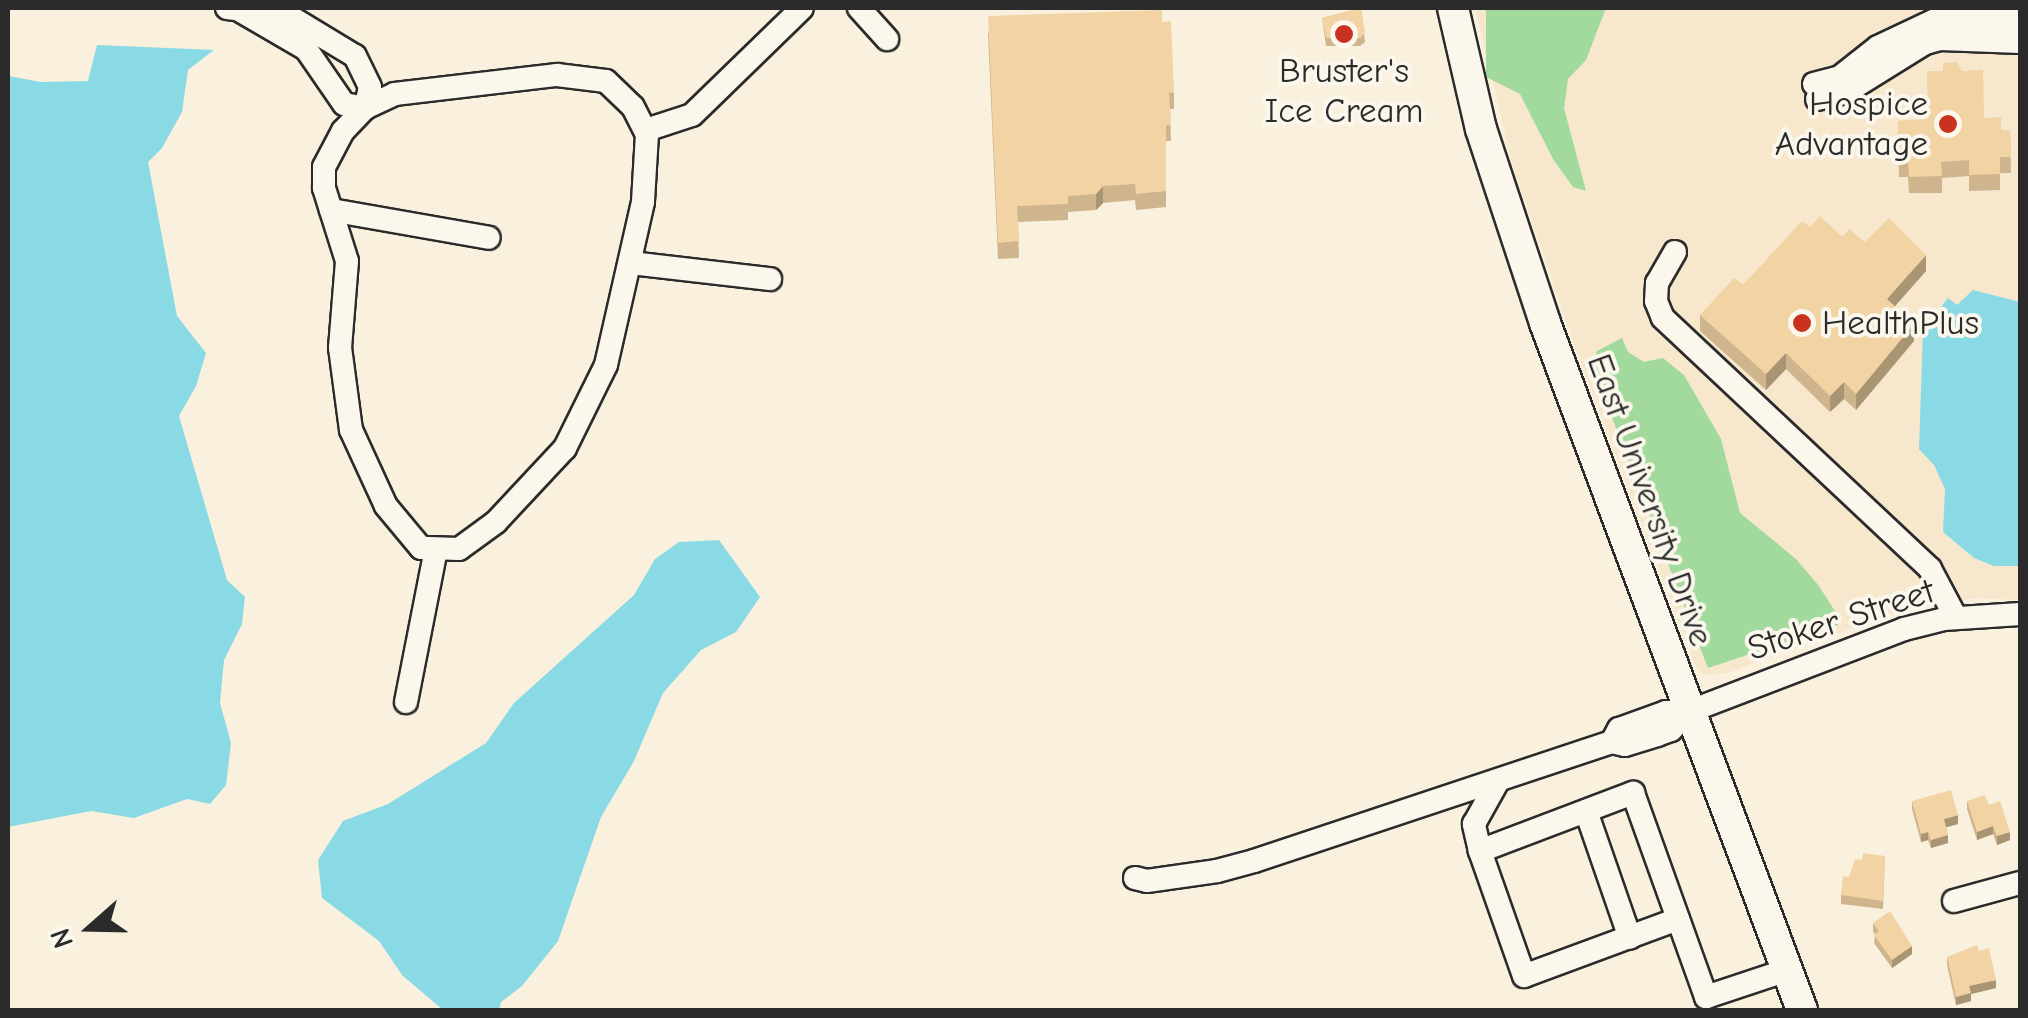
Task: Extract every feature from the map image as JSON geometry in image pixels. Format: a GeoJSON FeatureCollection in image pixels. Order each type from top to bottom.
{"type":"FeatureCollection","features":[{"type":"Feature","properties":{"kind":"main road","name":"East University Drive"},"geometry":{"type":"LineString","coordinates":[[1453,8],[1481,129],[1512,226],[1688,712],[1802,1010]]}},
{"type":"Feature","properties":{"kind":"street"},"geometry":{"type":"LineString","coordinates":[[646,130],[692,115],[802,8]]}},
{"type":"Feature","properties":{"kind":"street"},"geometry":{"type":"LineString","coordinates":[[859,8],[888,39]]}},
{"type":"Feature","properties":{"kind":"street"},"geometry":{"type":"LineString","coordinates":[[233,9],[306,49],[344,104],[365,108]]}},
{"type":"Feature","properties":{"kind":"street"},"geometry":{"type":"LineString","coordinates":[[233,9],[286,15],[355,56],[370,88],[365,108]]}},
{"type":"Feature","properties":{"kind":"street"},"geometry":{"type":"LineString","coordinates":[[2020,21],[1940,18],[1878,47],[1816,91],[1848,91],[1925,43],[1940,39],[1967,36],[2020,42]]}},
{"type":"Feature","properties":{"kind":"street"},"geometry":{"type":"LineString","coordinates":[[556,75],[584,76],[606,81],[620,92],[646,130],[643,202],[606,366],[565,448],[478,538],[459,550],[420,548],[386,506],[351,430],[340,348],[347,260],[331,210],[324,167],[343,131],[365,108],[394,94],[556,75]]}},
{"type":"Feature","properties":{"kind":"street"},"geometry":{"type":"LineString","coordinates":[[331,210],[490,238]]}},
{"type":"Feature","properties":{"kind":"street"},"geometry":{"type":"LineString","coordinates":[[1675,252],[1657,283],[1656,301],[1664,318],[1930,569],[1956,618]]}},
{"type":"Feature","properties":{"kind":"street"},"geometry":{"type":"LineString","coordinates":[[631,263],[770,279]]}},
{"type":"Feature","properties":{"kind":"street"},"geometry":{"type":"LineString","coordinates":[[406,702],[436,549]]}},
{"type":"Feature","properties":{"kind":"street","name":"Stoker Street"},"geometry":{"type":"LineString","coordinates":[[1136,878],[1217,872],[1612,742],[1626,745],[1671,730],[1688,712],[1848,647],[1956,618],[2020,614]]}},
{"type":"Feature","properties":{"kind":"street"},"geometry":{"type":"LineString","coordinates":[[1498,781],[1474,824],[1524,976],[1678,919]]}},
{"type":"Feature","properties":{"kind":"street"},"geometry":{"type":"LineString","coordinates":[[1480,851],[1633,793],[1706,997],[1787,970]]}},
{"type":"Feature","properties":{"kind":"street"},"geometry":{"type":"LineString","coordinates":[[1586,810],[1630,938]]}},
{"type":"Feature","properties":{"kind":"street"},"geometry":{"type":"LineString","coordinates":[[1954,901],[2020,883]]}},
{"type":"Feature","properties":{"kind":"shaded area"},"geometry":{"type":"Polygon","coordinates":[[[1475,8],[2020,8],[2020,600],[1975,598],[1898,612],[1727,673],[1705,675],[1697,670],[1574,344],[1512,163],[1475,8]]]}},
{"type":"Feature","properties":{"kind":"green space"},"geometry":{"type":"Polygon","coordinates":[[[1486,8],[1606,8],[1586,60],[1568,79],[1564,108],[1586,191],[1573,187],[1553,159],[1520,94],[1486,77],[1486,8]]]}},
{"type":"Feature","properties":{"kind":"green space"},"geometry":{"type":"Polygon","coordinates":[[[1622,338],[1628,352],[1644,362],[1663,358],[1684,375],[1721,439],[1740,513],[1796,559],[1819,586],[1838,616],[1838,625],[1708,668],[1596,376],[1593,362],[1597,351],[1622,338]]]}},
{"type":"Feature","properties":{"kind":"water"},"geometry":{"type":"Polygon","coordinates":[[[97,45],[214,50],[188,70],[182,112],[162,148],[148,162],[177,316],[206,353],[196,386],[179,416],[227,580],[245,597],[242,624],[224,660],[220,703],[231,743],[226,785],[210,804],[187,799],[134,818],[91,811],[8,827],[8,76],[41,82],[88,81],[97,45]]]}},
{"type":"Feature","properties":{"kind":"water"},"geometry":{"type":"Polygon","coordinates":[[[1973,290],[2020,302],[2020,566],[1994,566],[1974,558],[1943,532],[1945,489],[1934,465],[1919,449],[1923,330],[1948,298],[1957,305],[1973,290]]]}},
{"type":"Feature","properties":{"kind":"water"},"geometry":{"type":"Polygon","coordinates":[[[719,540],[760,597],[736,632],[701,650],[663,693],[634,761],[601,817],[558,941],[522,986],[501,1002],[499,1010],[443,1010],[402,975],[379,941],[322,898],[318,860],[343,821],[388,804],[486,743],[514,703],[634,595],[655,559],[679,542],[719,540]]]}},
{"type":"Feature","properties":{"kind":"building"},"geometry":{"type":"Polygon","coordinates":[[[1361,8],[1365,33],[1360,38],[1326,38],[1322,18],[1361,8]]]}},
{"type":"Feature","properties":{"kind":"building"},"geometry":{"type":"Polygon","coordinates":[[[1162,10],[1162,22],[1171,21],[1174,93],[1169,93],[1171,125],[1166,125],[1166,191],[1136,194],[1135,184],[1103,186],[1096,194],[1068,196],[1068,204],[1017,206],[1019,241],[998,243],[988,16],[1162,10]]]}},
{"type":"Feature","properties":{"kind":"building","name":"Hospice Advantage"},"geometry":{"type":"Polygon","coordinates":[[[1957,62],[1962,71],[1983,70],[1984,118],[2001,117],[2001,130],[2010,130],[2011,157],[2000,157],[2000,174],[1969,175],[1969,160],[1941,162],[1942,176],[1909,177],[1908,161],[1899,161],[1898,121],[1928,119],[1927,71],[1943,71],[1943,63],[1957,62]]]}},
{"type":"Feature","properties":{"kind":"building","name":"HealthPlus"},"geometry":{"type":"Polygon","coordinates":[[[1820,216],[1842,237],[1849,229],[1865,242],[1889,218],[1926,255],[1887,299],[1914,324],[1856,394],[1844,382],[1830,396],[1786,353],[1766,374],[1700,315],[1734,278],[1743,285],[1802,221],[1810,227],[1820,216]]]}},
{"type":"Feature","properties":{"kind":"building"},"geometry":{"type":"Polygon","coordinates":[[[1951,790],[1958,815],[1944,819],[1948,835],[1931,840],[1928,832],[1921,834],[1912,801],[1951,790]]]}},
{"type":"Feature","properties":{"kind":"building"},"geometry":{"type":"Polygon","coordinates":[[[1985,795],[1989,805],[2000,801],[2010,832],[1997,836],[1993,826],[1977,832],[1967,801],[1985,795]]]}},
{"type":"Feature","properties":{"kind":"building"},"geometry":{"type":"Polygon","coordinates":[[[1863,853],[1885,856],[1883,901],[1841,895],[1843,876],[1849,877],[1855,859],[1862,860],[1863,853]]]}},
{"type":"Feature","properties":{"kind":"building"},"geometry":{"type":"Polygon","coordinates":[[[1890,911],[1912,946],[1892,960],[1874,935],[1879,931],[1873,923],[1890,911]]]}},
{"type":"Feature","properties":{"kind":"building"},"geometry":{"type":"Polygon","coordinates":[[[1977,945],[1979,951],[1989,948],[1996,980],[1969,986],[1971,993],[1956,997],[1947,957],[1977,945]]]}},
{"type":"Feature","properties":{"kind":"place","name":"Bruster's Ice Cream"},"geometry":{"type":"Point","coordinates":[1344,34]}},
{"type":"Feature","properties":{"kind":"place","name":"Hospice Advantage"},"geometry":{"type":"Point","coordinates":[1948,124]}},
{"type":"Feature","properties":{"kind":"place","name":"HealthPlus"},"geometry":{"type":"Point","coordinates":[1802,323]}}]}
